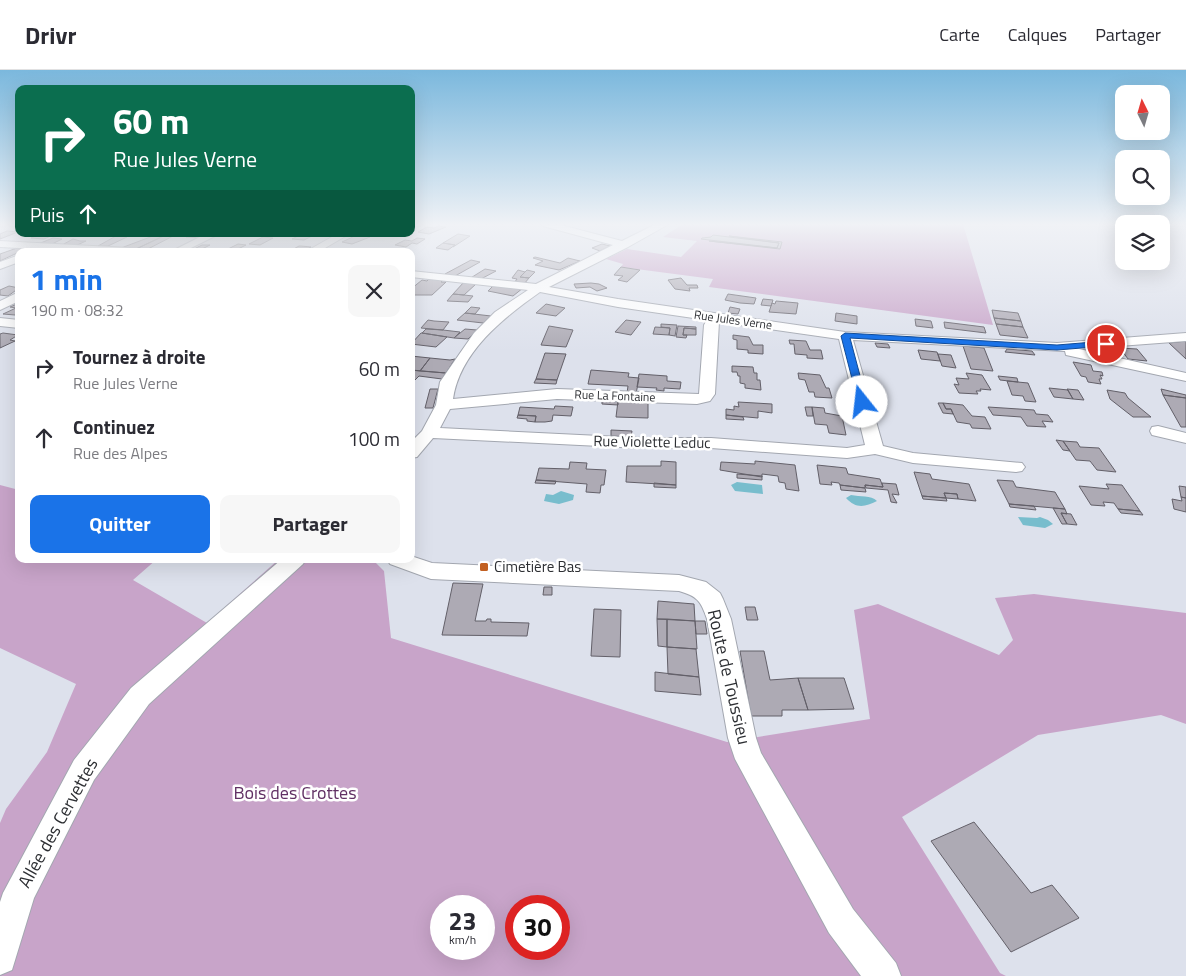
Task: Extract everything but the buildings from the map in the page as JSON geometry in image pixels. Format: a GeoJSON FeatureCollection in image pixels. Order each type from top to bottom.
{"type":"FeatureCollection","features":[{"type":"Feature","properties":{"kind":"street"},"geometry":{"type":"LineString","coordinates":[[415,449],[429,433],[444,405],[448,382],[478,336],[500,315],[538,288],[581,266]]}},
{"type":"Feature","properties":{"kind":"street","name":"Rue Jules Verne"},"geometry":{"type":"LineString","coordinates":[[415,274],[538,288],[714,318],[845,336],[1057,347]]}},
{"type":"Feature","properties":{"kind":"street"},"geometry":{"type":"LineString","coordinates":[[0,306],[15,298]]}},
{"type":"Feature","properties":{"kind":"street","name":"Rue La Fontaine"},"geometry":{"type":"LineString","coordinates":[[444,405],[557,394],[704,398],[707,394],[711,325],[714,318]]}},
{"type":"Feature","properties":{"kind":"street"},"geometry":{"type":"LineString","coordinates":[[0,322],[15,324]]}},
{"type":"Feature","properties":{"kind":"street"},"geometry":{"type":"LineString","coordinates":[[845,336],[875,448]]}},
{"type":"Feature","properties":{"kind":"street"},"geometry":{"type":"LineString","coordinates":[[1057,347],[1186,337]]}},
{"type":"Feature","properties":{"kind":"street"},"geometry":{"type":"LineString","coordinates":[[1057,347],[1073,353],[1186,377]]}},
{"type":"Feature","properties":{"kind":"street"},"geometry":{"type":"LineString","coordinates":[[1158,431],[1186,438]]}},
{"type":"Feature","properties":{"kind":"street","name":"Rue Violette Leduc"},"geometry":{"type":"LineString","coordinates":[[429,433],[641,443],[711,443],[847,453],[875,448],[913,458],[1016,467]]}},
{"type":"Feature","properties":{"kind":"street","name":"Allée des Cervettes"},"geometry":{"type":"LineString","coordinates":[[0,958],[19,893],[84,770],[140,696],[290,563]]}},
{"type":"Feature","properties":{"kind":"street","name":"Route de Toussieu"},"geometry":{"type":"LineString","coordinates":[[409,563],[431,571],[679,583],[698,588],[712,599],[719,619],[742,738],[749,759],[842,921],[883,976]]}},
{"type":"Feature","properties":{"kind":"green space"},"geometry":{"type":"Polygon","coordinates":[[[976,266],[993,325],[709,287],[713,279],[621,267],[976,266]]]}},
{"type":"Feature","properties":{"kind":"green space","name":"Bois des Crottes"},"geometry":{"type":"Polygon","coordinates":[[[0,485],[15,489],[15,563],[152,563],[133,580],[207,623],[274,563],[376,563],[384,571],[391,638],[727,742],[870,719],[854,610],[878,604],[999,655],[1013,640],[995,598],[1034,594],[1186,613],[1186,724],[1161,715],[1038,735],[902,817],[1000,973],[1006,976],[0,976],[0,823],[6,809],[47,752],[76,684],[0,648],[0,485]]]}},
{"type":"Feature","properties":{"kind":"water"},"geometry":{"type":"Polygon","coordinates":[[[737,482],[762,485],[763,494],[735,491],[731,485],[737,482]]]}},
{"type":"Feature","properties":{"kind":"water"},"geometry":{"type":"Polygon","coordinates":[[[561,491],[574,495],[573,500],[559,504],[544,501],[546,494],[553,495],[561,491]]]}},
{"type":"Feature","properties":{"kind":"water"},"geometry":{"type":"Polygon","coordinates":[[[851,495],[869,497],[877,501],[861,506],[853,504],[846,498],[851,495]]]}},
{"type":"Feature","properties":{"kind":"water"},"geometry":{"type":"Polygon","coordinates":[[[1018,517],[1040,517],[1053,524],[1045,528],[1023,525],[1018,517]]]}},
{"type":"Feature","properties":{"kind":"place","name":"Cimetière Bas"},"geometry":{"type":"Point","coordinates":[484,567]}},
{"type":"Feature","properties":{"kind":"route"},"geometry":{"type":"LineString","coordinates":[[862,402],[845,336],[1057,347],[1106,344]]}}]}
